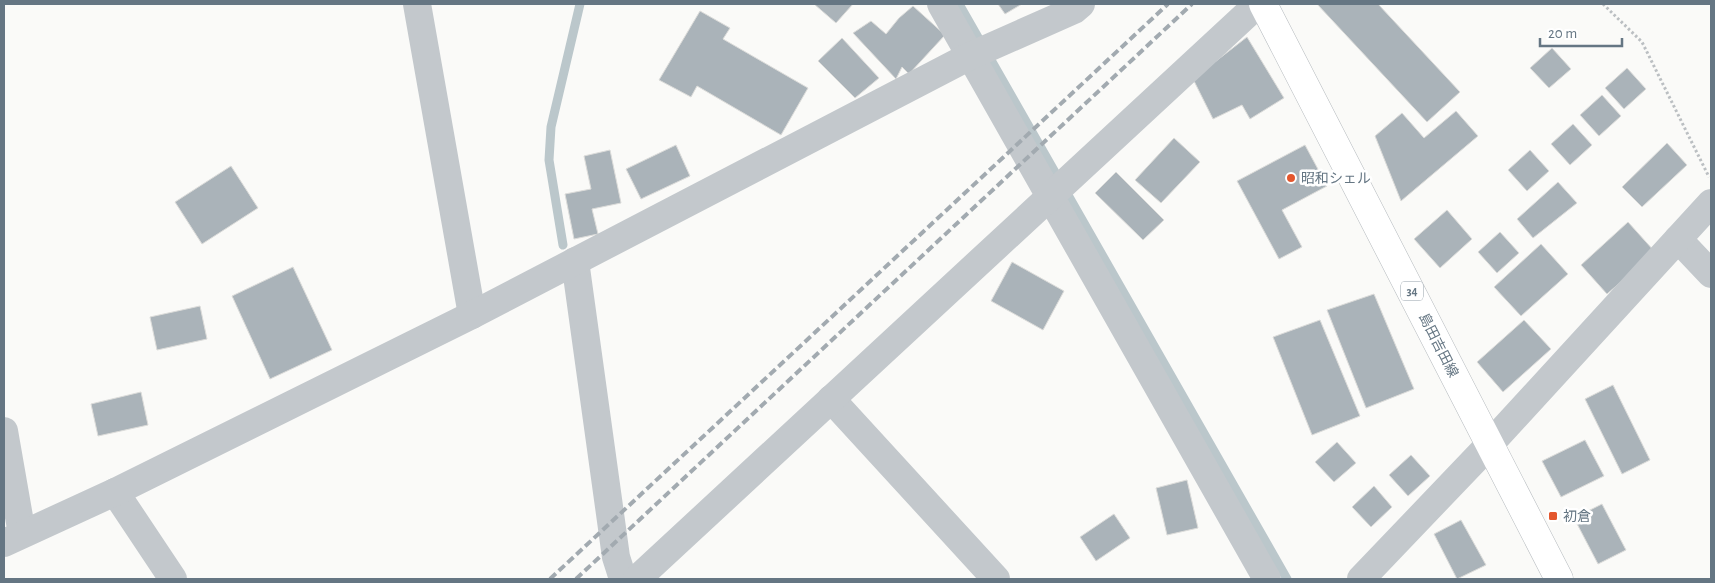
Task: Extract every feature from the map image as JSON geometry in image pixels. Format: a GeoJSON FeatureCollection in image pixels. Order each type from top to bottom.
{"type":"FeatureCollection","features":[{"type":"Feature","properties":{"kind":"main road","name":"島田吉田線"},"geometry":{"type":"LineString","coordinates":[[1264,4],[1559,579]]}},
{"type":"Feature","properties":{"kind":"street"},"geometry":{"type":"LineString","coordinates":[[417,4],[472,314]]}},
{"type":"Feature","properties":{"kind":"street"},"geometry":{"type":"LineString","coordinates":[[941,4],[1267,579]]}},
{"type":"Feature","properties":{"kind":"street"},"geometry":{"type":"LineString","coordinates":[[4,431],[13,538],[115,492],[472,314],[970,56],[1074,10],[1081,4]]}},
{"type":"Feature","properties":{"kind":"street"},"geometry":{"type":"LineString","coordinates":[[637,579],[1258,4]]}},
{"type":"Feature","properties":{"kind":"street"},"geometry":{"type":"LineString","coordinates":[[1361,579],[1490,444],[1711,203]]}},
{"type":"Feature","properties":{"kind":"street"},"geometry":{"type":"LineString","coordinates":[[1678,239],[1711,274]]}},
{"type":"Feature","properties":{"kind":"street"},"geometry":{"type":"LineString","coordinates":[[575,261],[616,557],[623,579]]}},
{"type":"Feature","properties":{"kind":"street"},"geometry":{"type":"LineString","coordinates":[[831,400],[996,579]]}},
{"type":"Feature","properties":{"kind":"street"},"geometry":{"type":"LineString","coordinates":[[115,492],[173,579]]}},
{"type":"Feature","properties":{"kind":"path"},"geometry":{"type":"LineString","coordinates":[[1603,4],[1642,42],[1711,182]]}},
{"type":"Feature","properties":{"kind":"building"},"geometry":{"type":"Polygon","coordinates":[[[814,4],[853,4],[836,23],[814,4]]]}},
{"type":"Feature","properties":{"kind":"building"},"geometry":{"type":"Polygon","coordinates":[[[998,4],[1022,4],[1005,14],[998,4]]]}},
{"type":"Feature","properties":{"kind":"building"},"geometry":{"type":"Polygon","coordinates":[[[1317,4],[1378,4],[1460,92],[1427,122],[1317,4]]]}},
{"type":"Feature","properties":{"kind":"building"},"geometry":{"type":"Polygon","coordinates":[[[913,6],[945,35],[909,74],[902,67],[896,79],[853,33],[871,21],[886,34],[899,18],[913,6]]]}},
{"type":"Feature","properties":{"kind":"building"},"geometry":{"type":"Polygon","coordinates":[[[700,11],[730,28],[723,39],[808,88],[781,135],[697,86],[691,97],[659,80],[700,11]]]}},
{"type":"Feature","properties":{"kind":"building"},"geometry":{"type":"Polygon","coordinates":[[[1247,37],[1284,98],[1250,119],[1242,105],[1213,119],[1193,79],[1247,37]]]}},
{"type":"Feature","properties":{"kind":"building"},"geometry":{"type":"Polygon","coordinates":[[[842,38],[879,78],[855,98],[818,61],[842,38]]]}},
{"type":"Feature","properties":{"kind":"building"},"geometry":{"type":"Polygon","coordinates":[[[1552,48],[1571,69],[1549,88],[1530,68],[1552,48]]]}},
{"type":"Feature","properties":{"kind":"building"},"geometry":{"type":"Polygon","coordinates":[[[1627,68],[1646,89],[1624,109],[1605,88],[1627,68]]]}},
{"type":"Feature","properties":{"kind":"building"},"geometry":{"type":"Polygon","coordinates":[[[1602,95],[1621,116],[1599,136],[1580,115],[1602,95]]]}},
{"type":"Feature","properties":{"kind":"building"},"geometry":{"type":"Polygon","coordinates":[[[1456,111],[1478,136],[1401,201],[1375,136],[1402,113],[1424,138],[1456,111]]]}},
{"type":"Feature","properties":{"kind":"building"},"geometry":{"type":"Polygon","coordinates":[[[1573,124],[1592,145],[1570,165],[1551,144],[1573,124]]]}},
{"type":"Feature","properties":{"kind":"building"},"geometry":{"type":"Polygon","coordinates":[[[1174,138],[1200,162],[1161,203],[1135,180],[1174,138]]]}},
{"type":"Feature","properties":{"kind":"building"},"geometry":{"type":"Polygon","coordinates":[[[1667,143],[1687,165],[1642,207],[1622,187],[1667,143]]]}},
{"type":"Feature","properties":{"kind":"building"},"geometry":{"type":"Polygon","coordinates":[[[676,145],[690,176],[641,199],[626,169],[676,145]]]}},
{"type":"Feature","properties":{"kind":"building"},"geometry":{"type":"Polygon","coordinates":[[[1305,145],[1327,186],[1282,210],[1302,247],[1279,259],[1237,181],[1305,145]]]}},
{"type":"Feature","properties":{"kind":"building"},"geometry":{"type":"Polygon","coordinates":[[[610,150],[621,203],[592,209],[598,234],[574,239],[565,194],[591,189],[584,156],[610,150]]]}},
{"type":"Feature","properties":{"kind":"building"},"geometry":{"type":"Polygon","coordinates":[[[1530,150],[1549,171],[1527,191],[1508,170],[1530,150]]]}},
{"type":"Feature","properties":{"kind":"building"},"geometry":{"type":"Polygon","coordinates":[[[231,166],[258,208],[202,244],[175,202],[231,166]]]}},
{"type":"Feature","properties":{"kind":"building"},"geometry":{"type":"Polygon","coordinates":[[[1116,172],[1164,220],[1143,240],[1095,193],[1116,172]]]}},
{"type":"Feature","properties":{"kind":"building"},"geometry":{"type":"Polygon","coordinates":[[[1558,182],[1577,203],[1533,238],[1517,219],[1558,182]]]}},
{"type":"Feature","properties":{"kind":"building"},"geometry":{"type":"Polygon","coordinates":[[[1447,210],[1472,239],[1440,268],[1414,239],[1447,210]]]}},
{"type":"Feature","properties":{"kind":"building"},"geometry":{"type":"Polygon","coordinates":[[[1628,222],[1655,252],[1607,294],[1581,265],[1628,222]]]}},
{"type":"Feature","properties":{"kind":"building"},"geometry":{"type":"Polygon","coordinates":[[[1500,232],[1519,253],[1497,273],[1478,252],[1500,232]]]}},
{"type":"Feature","properties":{"kind":"building"},"geometry":{"type":"Polygon","coordinates":[[[1541,244],[1568,274],[1521,316],[1494,287],[1541,244]]]}},
{"type":"Feature","properties":{"kind":"building"},"geometry":{"type":"Polygon","coordinates":[[[1012,262],[1064,291],[1043,330],[991,301],[1012,262]]]}},
{"type":"Feature","properties":{"kind":"building"},"geometry":{"type":"Polygon","coordinates":[[[293,267],[332,350],[270,379],[232,296],[293,267]]]}},
{"type":"Feature","properties":{"kind":"building"},"geometry":{"type":"Polygon","coordinates":[[[1374,294],[1414,389],[1366,408],[1327,310],[1374,294]]]}},
{"type":"Feature","properties":{"kind":"building"},"geometry":{"type":"Polygon","coordinates":[[[200,306],[207,339],[157,350],[150,317],[200,306]]]}},
{"type":"Feature","properties":{"kind":"building"},"geometry":{"type":"Polygon","coordinates":[[[1320,320],[1360,416],[1312,435],[1273,337],[1320,320]]]}},
{"type":"Feature","properties":{"kind":"building"},"geometry":{"type":"Polygon","coordinates":[[[1524,320],[1551,349],[1503,392],[1477,362],[1524,320]]]}},
{"type":"Feature","properties":{"kind":"building"},"geometry":{"type":"Polygon","coordinates":[[[1613,385],[1650,460],[1622,474],[1585,399],[1613,385]]]}},
{"type":"Feature","properties":{"kind":"building"},"geometry":{"type":"Polygon","coordinates":[[[141,392],[148,425],[98,436],[91,404],[141,392]]]}},
{"type":"Feature","properties":{"kind":"building"},"geometry":{"type":"Polygon","coordinates":[[[1585,440],[1604,476],[1561,497],[1542,461],[1585,440]]]}},
{"type":"Feature","properties":{"kind":"building"},"geometry":{"type":"Polygon","coordinates":[[[1337,442],[1356,463],[1334,482],[1315,462],[1337,442]]]}},
{"type":"Feature","properties":{"kind":"building"},"geometry":{"type":"Polygon","coordinates":[[[1411,455],[1430,476],[1408,496],[1389,475],[1411,455]]]}},
{"type":"Feature","properties":{"kind":"building"},"geometry":{"type":"Polygon","coordinates":[[[1187,480],[1198,528],[1167,535],[1156,488],[1187,480]]]}},
{"type":"Feature","properties":{"kind":"building"},"geometry":{"type":"Polygon","coordinates":[[[1374,486],[1392,507],[1371,527],[1352,507],[1374,486]]]}},
{"type":"Feature","properties":{"kind":"building"},"geometry":{"type":"Polygon","coordinates":[[[1602,504],[1626,550],[1598,564],[1574,518],[1602,504]]]}},
{"type":"Feature","properties":{"kind":"building"},"geometry":{"type":"Polygon","coordinates":[[[1114,514],[1130,538],[1096,561],[1080,537],[1114,514]]]}},
{"type":"Feature","properties":{"kind":"building"},"geometry":{"type":"Polygon","coordinates":[[[1461,520],[1486,565],[1457,579],[1434,534],[1461,520]]]}},
{"type":"Feature","properties":{"kind":"waterway"},"geometry":{"type":"LineString","coordinates":[[563,245],[549,160],[551,127],[580,4]]}},
{"type":"Feature","properties":{"kind":"waterway"},"geometry":{"type":"LineString","coordinates":[[959,4],[1287,579]]}},
{"type":"Feature","properties":{"kind":"railway"},"geometry":{"type":"LineString","coordinates":[[550,579],[1168,4]]}},
{"type":"Feature","properties":{"kind":"railway"},"geometry":{"type":"LineString","coordinates":[[576,579],[1192,4]]}},
{"type":"Feature","properties":{"kind":"place","name":"昭和シェル"},"geometry":{"type":"Point","coordinates":[1291,178]}},
{"type":"Feature","properties":{"kind":"place","name":"初倉"},"geometry":{"type":"Point","coordinates":[1553,516]}}]}
